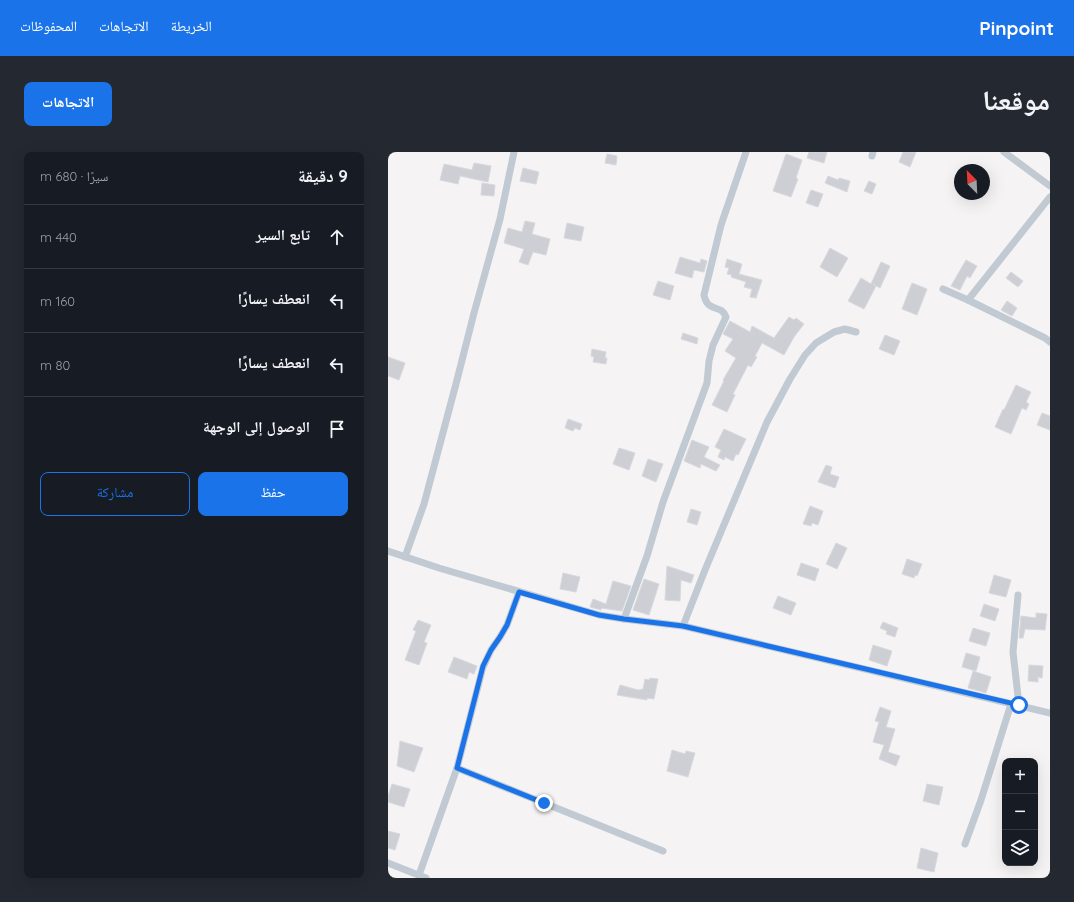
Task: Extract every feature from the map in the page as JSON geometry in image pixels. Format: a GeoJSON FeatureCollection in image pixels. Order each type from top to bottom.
{"type":"FeatureCollection","features":[{"type":"Feature","properties":{"kind":"street"},"geometry":{"type":"LineString","coordinates":[[405,557],[424,504],[500,219],[514,152]]}},
{"type":"Feature","properties":{"kind":"street"},"geometry":{"type":"LineString","coordinates":[[624,619],[649,549],[663,502],[707,383],[709,361],[713,345],[726,317],[723,312],[705,303],[704,295],[721,225],[746,152]]}},
{"type":"Feature","properties":{"kind":"street"},"geometry":{"type":"LineString","coordinates":[[1004,152],[1050,186]]}},
{"type":"Feature","properties":{"kind":"street"},"geometry":{"type":"LineString","coordinates":[[968,300],[1050,197]]}},
{"type":"Feature","properties":{"kind":"street"},"geometry":{"type":"LineString","coordinates":[[943,289],[968,300],[1050,342]]}},
{"type":"Feature","properties":{"kind":"street"},"geometry":{"type":"LineString","coordinates":[[683,626],[766,422],[790,379],[805,355],[816,343],[834,332],[845,329],[856,332]]}},
{"type":"Feature","properties":{"kind":"street"},"geometry":{"type":"LineString","coordinates":[[388,551],[439,568],[599,615],[683,626],[1050,713]]}},
{"type":"Feature","properties":{"kind":"street"},"geometry":{"type":"LineString","coordinates":[[388,863],[423,876],[457,768],[483,666],[507,625],[519,592]]}},
{"type":"Feature","properties":{"kind":"street"},"geometry":{"type":"LineString","coordinates":[[1018,595],[1012,652],[1019,705]]}},
{"type":"Feature","properties":{"kind":"street"},"geometry":{"type":"LineString","coordinates":[[965,844],[981,800],[1011,704]]}},
{"type":"Feature","properties":{"kind":"street"},"geometry":{"type":"LineString","coordinates":[[457,768],[663,851]]}},
{"type":"Feature","properties":{"kind":"building"},"geometry":{"type":"Polygon","coordinates":[[[809,152],[827,152],[824,163],[807,158],[809,152]]]}},
{"type":"Feature","properties":{"kind":"building"},"geometry":{"type":"Polygon","coordinates":[[[903,152],[916,152],[910,167],[899,162],[903,152]]]}},
{"type":"Feature","properties":{"kind":"building"},"geometry":{"type":"Polygon","coordinates":[[[607,154],[617,156],[616,165],[605,163],[607,154]]]}},
{"type":"Feature","properties":{"kind":"building"},"geometry":{"type":"Polygon","coordinates":[[[786,154],[802,160],[796,178],[798,179],[791,197],[773,191],[786,154]]]}},
{"type":"Feature","properties":{"kind":"building"},"geometry":{"type":"Polygon","coordinates":[[[474,163],[491,166],[488,182],[460,176],[458,184],[440,180],[444,164],[472,170],[474,163]]]}},
{"type":"Feature","properties":{"kind":"building"},"geometry":{"type":"Polygon","coordinates":[[[523,168],[539,172],[536,184],[520,181],[523,168]]]}},
{"type":"Feature","properties":{"kind":"building"},"geometry":{"type":"Polygon","coordinates":[[[828,176],[838,180],[839,178],[850,181],[847,192],[825,183],[828,176]]]}},
{"type":"Feature","properties":{"kind":"building"},"geometry":{"type":"Polygon","coordinates":[[[869,181],[876,184],[872,194],[864,191],[869,181]]]}},
{"type":"Feature","properties":{"kind":"building"},"geometry":{"type":"Polygon","coordinates":[[[482,183],[495,185],[494,196],[481,195],[482,183]]]}},
{"type":"Feature","properties":{"kind":"building"},"geometry":{"type":"Polygon","coordinates":[[[811,190],[823,194],[818,207],[806,203],[811,190]]]}},
{"type":"Feature","properties":{"kind":"building"},"geometry":{"type":"Polygon","coordinates":[[[525,221],[535,223],[532,234],[550,239],[546,255],[533,252],[528,265],[519,262],[524,249],[504,243],[508,228],[522,232],[525,221]]]}},
{"type":"Feature","properties":{"kind":"building"},"geometry":{"type":"Polygon","coordinates":[[[567,223],[584,227],[581,241],[564,238],[567,223]]]}},
{"type":"Feature","properties":{"kind":"building"},"geometry":{"type":"Polygon","coordinates":[[[830,248],[848,258],[837,277],[820,267],[830,248]]]}},
{"type":"Feature","properties":{"kind":"building"},"geometry":{"type":"Polygon","coordinates":[[[680,257],[700,263],[701,259],[707,261],[704,272],[694,270],[692,278],[675,273],[680,257]]]}},
{"type":"Feature","properties":{"kind":"building"},"geometry":{"type":"Polygon","coordinates":[[[727,259],[742,264],[739,274],[762,280],[756,298],[750,297],[752,289],[744,287],[746,282],[731,277],[732,275],[727,274],[729,268],[725,267],[727,259]]]}},
{"type":"Feature","properties":{"kind":"building"},"geometry":{"type":"Polygon","coordinates":[[[966,260],[977,266],[970,278],[967,276],[960,290],[951,286],[966,260]]]}},
{"type":"Feature","properties":{"kind":"building"},"geometry":{"type":"Polygon","coordinates":[[[881,262],[890,266],[880,288],[873,284],[876,286],[864,309],[848,301],[861,278],[871,284],[881,262]]]}},
{"type":"Feature","properties":{"kind":"building"},"geometry":{"type":"Polygon","coordinates":[[[1011,272],[1023,281],[1018,287],[1006,278],[1011,272]]]}},
{"type":"Feature","properties":{"kind":"building"},"geometry":{"type":"Polygon","coordinates":[[[658,281],[674,286],[670,300],[653,295],[658,281]]]}},
{"type":"Feature","properties":{"kind":"building"},"geometry":{"type":"Polygon","coordinates":[[[912,283],[927,289],[917,315],[902,309],[912,283]]]}},
{"type":"Feature","properties":{"kind":"building"},"geometry":{"type":"Polygon","coordinates":[[[1007,301],[1017,308],[1012,316],[1001,310],[1007,301]]]}},
{"type":"Feature","properties":{"kind":"building"},"geometry":{"type":"Polygon","coordinates":[[[789,317],[794,320],[796,318],[804,324],[794,337],[784,355],[762,343],[755,356],[757,357],[751,367],[748,365],[733,394],[735,395],[727,412],[712,405],[724,381],[723,380],[736,358],[725,351],[733,339],[723,334],[730,321],[750,332],[752,326],[774,338],[789,317]]]}},
{"type":"Feature","properties":{"kind":"building"},"geometry":{"type":"Polygon","coordinates":[[[683,333],[698,338],[697,344],[681,339],[683,333]]]}},
{"type":"Feature","properties":{"kind":"building"},"geometry":{"type":"Polygon","coordinates":[[[885,335],[900,341],[894,355],[879,349],[885,335]]]}},
{"type":"Feature","properties":{"kind":"building"},"geometry":{"type":"Polygon","coordinates":[[[592,349],[606,352],[606,364],[593,362],[594,357],[591,356],[592,349]]]}},
{"type":"Feature","properties":{"kind":"building"},"geometry":{"type":"Polygon","coordinates":[[[388,357],[405,363],[399,380],[388,376],[388,357]]]}},
{"type":"Feature","properties":{"kind":"building"},"geometry":{"type":"Polygon","coordinates":[[[1016,385],[1031,392],[1026,402],[1029,404],[1026,410],[1022,408],[1011,434],[995,427],[1016,385]]]}},
{"type":"Feature","properties":{"kind":"building"},"geometry":{"type":"Polygon","coordinates":[[[1042,413],[1050,416],[1050,430],[1037,425],[1042,413]]]}},
{"type":"Feature","properties":{"kind":"building"},"geometry":{"type":"Polygon","coordinates":[[[568,419],[582,424],[580,430],[575,428],[573,431],[565,428],[568,419]]]}},
{"type":"Feature","properties":{"kind":"building"},"geometry":{"type":"Polygon","coordinates":[[[724,429],[746,439],[738,455],[736,454],[733,461],[725,457],[724,460],[718,457],[721,450],[715,447],[724,429]]]}},
{"type":"Feature","properties":{"kind":"building"},"geometry":{"type":"Polygon","coordinates":[[[692,440],[709,447],[704,457],[720,465],[716,471],[701,464],[700,468],[684,461],[692,440]]]}},
{"type":"Feature","properties":{"kind":"building"},"geometry":{"type":"Polygon","coordinates":[[[619,448],[635,453],[629,470],[613,464],[619,448]]]}},
{"type":"Feature","properties":{"kind":"building"},"geometry":{"type":"Polygon","coordinates":[[[648,459],[663,464],[656,482],[642,476],[648,459]]]}},
{"type":"Feature","properties":{"kind":"building"},"geometry":{"type":"Polygon","coordinates":[[[826,465],[832,467],[830,474],[839,477],[835,488],[818,482],[826,465]]]}},
{"type":"Feature","properties":{"kind":"building"},"geometry":{"type":"Polygon","coordinates":[[[810,506],[823,511],[818,525],[812,523],[811,526],[803,524],[810,506]]]}},
{"type":"Feature","properties":{"kind":"building"},"geometry":{"type":"Polygon","coordinates":[[[691,509],[701,512],[697,525],[687,522],[691,509]]]}},
{"type":"Feature","properties":{"kind":"building"},"geometry":{"type":"Polygon","coordinates":[[[836,543],[847,548],[837,569],[826,564],[836,543]]]}},
{"type":"Feature","properties":{"kind":"building"},"geometry":{"type":"Polygon","coordinates":[[[907,559],[922,564],[917,576],[915,575],[914,578],[902,574],[907,559]]]}},
{"type":"Feature","properties":{"kind":"building"},"geometry":{"type":"Polygon","coordinates":[[[801,563],[819,569],[815,581],[797,575],[801,563]]]}},
{"type":"Feature","properties":{"kind":"building"},"geometry":{"type":"Polygon","coordinates":[[[667,566],[694,575],[691,583],[681,580],[680,601],[665,600],[667,566]]]}},
{"type":"Feature","properties":{"kind":"building"},"geometry":{"type":"Polygon","coordinates":[[[563,573],[580,577],[576,592],[560,589],[563,573]]]}},
{"type":"Feature","properties":{"kind":"building"},"geometry":{"type":"Polygon","coordinates":[[[994,575],[1011,580],[1006,597],[989,593],[994,575]]]}},
{"type":"Feature","properties":{"kind":"building"},"geometry":{"type":"Polygon","coordinates":[[[644,579],[659,584],[649,615],[633,610],[644,579]]]}},
{"type":"Feature","properties":{"kind":"building"},"geometry":{"type":"Polygon","coordinates":[[[613,581],[631,586],[622,611],[601,608],[601,610],[590,607],[593,599],[606,604],[613,581]]]}},
{"type":"Feature","properties":{"kind":"building"},"geometry":{"type":"Polygon","coordinates":[[[778,596],[796,603],[791,615],[773,608],[778,596]]]}},
{"type":"Feature","properties":{"kind":"building"},"geometry":{"type":"Polygon","coordinates":[[[984,604],[999,609],[995,621],[980,616],[984,604]]]}},
{"type":"Feature","properties":{"kind":"building"},"geometry":{"type":"Polygon","coordinates":[[[1036,613],[1047,614],[1045,630],[1025,629],[1023,638],[1019,638],[1021,616],[1036,618],[1036,613]]]}},
{"type":"Feature","properties":{"kind":"building"},"geometry":{"type":"Polygon","coordinates":[[[418,620],[431,625],[424,642],[427,643],[419,665],[405,660],[416,631],[413,630],[418,620]]]}},
{"type":"Feature","properties":{"kind":"building"},"geometry":{"type":"Polygon","coordinates":[[[883,622],[898,628],[895,637],[886,634],[887,631],[880,628],[883,622]]]}},
{"type":"Feature","properties":{"kind":"building"},"geometry":{"type":"Polygon","coordinates":[[[973,628],[990,633],[986,646],[969,641],[973,628]]]}},
{"type":"Feature","properties":{"kind":"building"},"geometry":{"type":"Polygon","coordinates":[[[873,645],[892,651],[887,666],[869,660],[873,645]]]}},
{"type":"Feature","properties":{"kind":"building"},"geometry":{"type":"Polygon","coordinates":[[[966,653],[980,657],[976,671],[962,667],[966,653]]]}},
{"type":"Feature","properties":{"kind":"building"},"geometry":{"type":"Polygon","coordinates":[[[454,657],[477,666],[474,674],[469,672],[467,679],[448,672],[454,657]]]}},
{"type":"Feature","properties":{"kind":"building"},"geometry":{"type":"Polygon","coordinates":[[[1029,665],[1043,666],[1042,678],[1038,677],[1038,682],[1028,681],[1029,665]]]}},
{"type":"Feature","properties":{"kind":"building"},"geometry":{"type":"Polygon","coordinates":[[[973,671],[991,677],[986,693],[968,688],[973,671]]]}},
{"type":"Feature","properties":{"kind":"building"},"geometry":{"type":"Polygon","coordinates":[[[650,678],[658,679],[654,699],[647,698],[647,700],[617,695],[620,685],[638,690],[643,689],[645,679],[649,680],[650,678]]]}},
{"type":"Feature","properties":{"kind":"building"},"geometry":{"type":"Polygon","coordinates":[[[880,707],[891,711],[886,727],[895,729],[888,752],[900,756],[896,766],[879,759],[884,745],[873,742],[879,722],[875,721],[880,707]]]}},
{"type":"Feature","properties":{"kind":"building"},"geometry":{"type":"Polygon","coordinates":[[[400,741],[423,748],[414,772],[397,766],[400,741]]]}},
{"type":"Feature","properties":{"kind":"building"},"geometry":{"type":"Polygon","coordinates":[[[672,750],[685,754],[686,751],[695,753],[688,777],[667,771],[672,750]]]}},
{"type":"Feature","properties":{"kind":"building"},"geometry":{"type":"Polygon","coordinates":[[[392,784],[410,789],[404,807],[388,802],[388,796],[392,784]]]}},
{"type":"Feature","properties":{"kind":"building"},"geometry":{"type":"Polygon","coordinates":[[[927,784],[943,787],[939,805],[923,801],[927,784]]]}},
{"type":"Feature","properties":{"kind":"building"},"geometry":{"type":"Polygon","coordinates":[[[388,831],[400,834],[395,850],[388,848],[388,831]]]}},
{"type":"Feature","properties":{"kind":"building"},"geometry":{"type":"Polygon","coordinates":[[[921,848],[938,853],[934,872],[917,868],[921,848]]]}},
{"type":"Feature","properties":{"kind":"route"},"geometry":{"type":"LineString","coordinates":[[544,803],[457,768],[483,666],[507,625],[519,592],[599,615],[683,626],[1019,705]]}}]}
